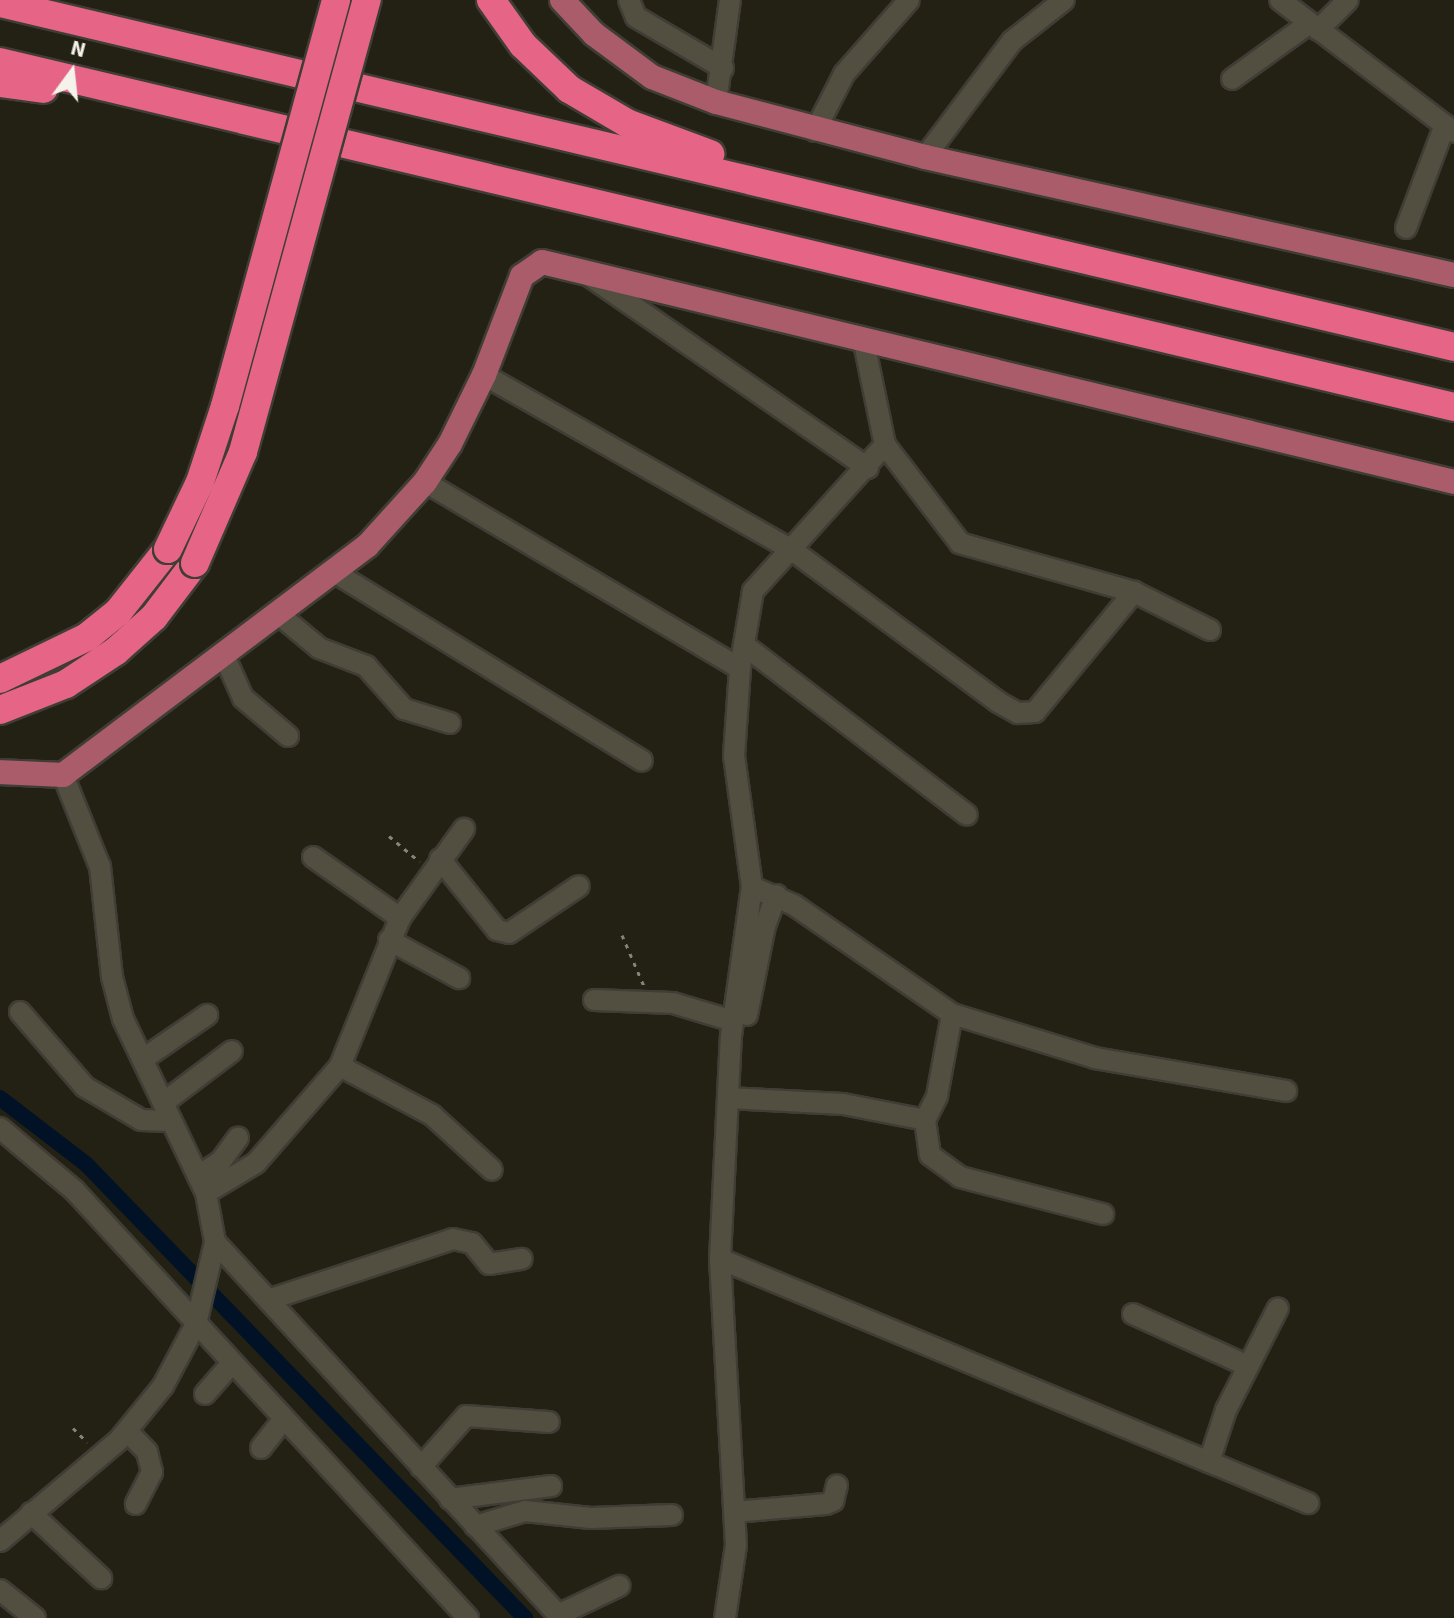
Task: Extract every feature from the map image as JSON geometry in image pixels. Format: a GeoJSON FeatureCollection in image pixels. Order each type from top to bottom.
{"type":"FeatureCollection","features":[{"type":"Feature","properties":{"kind":"highway"},"geometry":{"type":"LineString","coordinates":[[0,679],[87,637],[118,612],[168,549],[200,482],[225,406],[336,0]]}},
{"type":"Feature","properties":{"kind":"highway"},"geometry":{"type":"LineString","coordinates":[[0,710],[66,684],[116,651],[154,617],[195,563],[243,452],[367,0]]}},
{"type":"Feature","properties":{"kind":"highway"},"geometry":{"type":"LineString","coordinates":[[491,0],[546,68],[569,89],[627,123],[902,216]]}},
{"type":"Feature","properties":{"kind":"highway"},"geometry":{"type":"LineString","coordinates":[[0,3],[1454,347]]}},
{"type":"Feature","properties":{"kind":"highway"},"geometry":{"type":"LineString","coordinates":[[0,62],[1454,407]]}},
{"type":"Feature","properties":{"kind":"highway"},"geometry":{"type":"LineString","coordinates":[[0,83],[211,112]]}},
{"type":"Feature","properties":{"kind":"main road"},"geometry":{"type":"LineString","coordinates":[[562,0],[594,34],[652,77],[716,102],[815,131],[925,157],[1454,275]]}},
{"type":"Feature","properties":{"kind":"main road"},"geometry":{"type":"LineString","coordinates":[[0,772],[63,775],[367,546],[425,482],[484,375],[530,266],[578,269],[1454,482]]}},
{"type":"Feature","properties":{"kind":"street"},"geometry":{"type":"LineString","coordinates":[[629,0],[636,17],[723,68]]}},
{"type":"Feature","properties":{"kind":"street"},"geometry":{"type":"LineString","coordinates":[[815,131],[844,74],[909,0]]}},
{"type":"Feature","properties":{"kind":"street"},"geometry":{"type":"LineString","coordinates":[[925,157],[1012,41],[1064,0]]}},
{"type":"Feature","properties":{"kind":"street"},"geometry":{"type":"LineString","coordinates":[[1280,0],[1450,128],[1406,228]]}},
{"type":"Feature","properties":{"kind":"street"},"geometry":{"type":"LineString","coordinates":[[1232,79],[1348,0]]}},
{"type":"Feature","properties":{"kind":"street"},"geometry":{"type":"LineString","coordinates":[[716,102],[733,1]]}},
{"type":"Feature","properties":{"kind":"street"},"geometry":{"type":"LineString","coordinates":[[578,269],[868,468]]}},
{"type":"Feature","properties":{"kind":"street"},"geometry":{"type":"LineString","coordinates":[[863,338],[885,445],[960,543],[1134,592],[1210,630]]}},
{"type":"Feature","properties":{"kind":"street"},"geometry":{"type":"LineString","coordinates":[[484,375],[792,550],[1018,713],[1035,712],[1047,700],[1134,592]]}},
{"type":"Feature","properties":{"kind":"street"},"geometry":{"type":"LineString","coordinates":[[725,1618],[736,1571],[720,1259],[728,1098],[740,1018],[752,887],[734,756],[740,668],[753,591],[868,468],[885,445]]}},
{"type":"Feature","properties":{"kind":"street"},"geometry":{"type":"LineString","coordinates":[[425,482],[740,668]]}},
{"type":"Feature","properties":{"kind":"street"},"geometry":{"type":"LineString","coordinates":[[334,572],[642,761]]}},
{"type":"Feature","properties":{"kind":"street"},"geometry":{"type":"LineString","coordinates":[[276,612],[319,648],[366,666],[404,709],[450,723]]}},
{"type":"Feature","properties":{"kind":"street"},"geometry":{"type":"LineString","coordinates":[[744,645],[967,815]]}},
{"type":"Feature","properties":{"kind":"street"},"geometry":{"type":"LineString","coordinates":[[223,653],[243,698],[288,736]]}},
{"type":"Feature","properties":{"kind":"street"},"geometry":{"type":"LineString","coordinates":[[0,1541],[127,1431],[172,1374],[198,1316],[213,1250],[202,1184],[123,1019],[112,977],[100,867],[63,775]]}},
{"type":"Feature","properties":{"kind":"street"},"geometry":{"type":"LineString","coordinates":[[202,1184],[256,1163],[340,1066],[400,918],[464,829]]}},
{"type":"Feature","properties":{"kind":"street"},"geometry":{"type":"LineString","coordinates":[[313,857],[400,918]]}},
{"type":"Feature","properties":{"kind":"street"},"geometry":{"type":"LineString","coordinates":[[436,865],[497,930],[509,933],[579,886]]}},
{"type":"Feature","properties":{"kind":"street"},"geometry":{"type":"LineString","coordinates":[[752,887],[776,895],[952,1014],[1095,1058],[1286,1091]]}},
{"type":"Feature","properties":{"kind":"street"},"geometry":{"type":"LineString","coordinates":[[740,1018],[776,895]]}},
{"type":"Feature","properties":{"kind":"street"},"geometry":{"type":"LineString","coordinates":[[389,940],[459,978]]}},
{"type":"Feature","properties":{"kind":"street"},"geometry":{"type":"LineString","coordinates":[[594,1000],[649,1001],[740,1018]]}},
{"type":"Feature","properties":{"kind":"street"},"geometry":{"type":"LineString","coordinates":[[20,1012],[85,1087],[141,1120],[167,1112],[232,1051]]}},
{"type":"Feature","properties":{"kind":"street"},"geometry":{"type":"LineString","coordinates":[[952,1014],[935,1104],[925,1120],[930,1155],[960,1177],[1103,1214]]}},
{"type":"Feature","properties":{"kind":"street"},"geometry":{"type":"LineString","coordinates":[[143,1059],[207,1015]]}},
{"type":"Feature","properties":{"kind":"street"},"geometry":{"type":"LineString","coordinates":[[340,1066],[432,1115],[492,1170]]}},
{"type":"Feature","properties":{"kind":"street"},"geometry":{"type":"LineString","coordinates":[[728,1098],[843,1104],[925,1120]]}},
{"type":"Feature","properties":{"kind":"street"},"geometry":{"type":"LineString","coordinates":[[0,1128],[74,1190],[198,1316],[232,1363],[468,1618]]}},
{"type":"Feature","properties":{"kind":"street"},"geometry":{"type":"LineString","coordinates":[[202,1184],[238,1138]]}},
{"type":"Feature","properties":{"kind":"street"},"geometry":{"type":"LineString","coordinates":[[268,1300],[453,1239],[472,1243],[489,1264],[522,1259]]}},
{"type":"Feature","properties":{"kind":"street"},"geometry":{"type":"LineString","coordinates":[[213,1250],[268,1300],[560,1617],[619,1586]]}},
{"type":"Feature","properties":{"kind":"street"},"geometry":{"type":"LineString","coordinates":[[720,1259],[1308,1503]]}},
{"type":"Feature","properties":{"kind":"street"},"geometry":{"type":"LineString","coordinates":[[1209,1462],[1246,1365],[1278,1308]]}},
{"type":"Feature","properties":{"kind":"street"},"geometry":{"type":"LineString","coordinates":[[1133,1314],[1246,1365]]}},
{"type":"Feature","properties":{"kind":"street"},"geometry":{"type":"LineString","coordinates":[[205,1394],[232,1363]]}},
{"type":"Feature","properties":{"kind":"street"},"geometry":{"type":"LineString","coordinates":[[421,1467],[466,1416],[549,1422]]}},
{"type":"Feature","properties":{"kind":"street"},"geometry":{"type":"LineString","coordinates":[[261,1448],[283,1420]]}},
{"type":"Feature","properties":{"kind":"street"},"geometry":{"type":"LineString","coordinates":[[127,1431],[147,1452],[152,1472],[136,1504]]}},
{"type":"Feature","properties":{"kind":"street"},"geometry":{"type":"LineString","coordinates":[[734,1512],[826,1504],[833,1501],[837,1485]]}},
{"type":"Feature","properties":{"kind":"street"},"geometry":{"type":"LineString","coordinates":[[450,1499],[551,1486]]}},
{"type":"Feature","properties":{"kind":"street"},"geometry":{"type":"LineString","coordinates":[[475,1526],[525,1511],[591,1518],[672,1515]]}},
{"type":"Feature","properties":{"kind":"street"},"geometry":{"type":"LineString","coordinates":[[31,1513],[101,1578]]}},
{"type":"Feature","properties":{"kind":"street"},"geometry":{"type":"LineString","coordinates":[[0,1590],[35,1618]]}},
{"type":"Feature","properties":{"kind":"path"},"geometry":{"type":"LineString","coordinates":[[389,836],[436,865]]}},
{"type":"Feature","properties":{"kind":"path"},"geometry":{"type":"LineString","coordinates":[[622,935],[649,1001]]}},
{"type":"Feature","properties":{"kind":"waterway"},"geometry":{"type":"LineString","coordinates":[[0,1098],[86,1164],[525,1618]]}}]}
